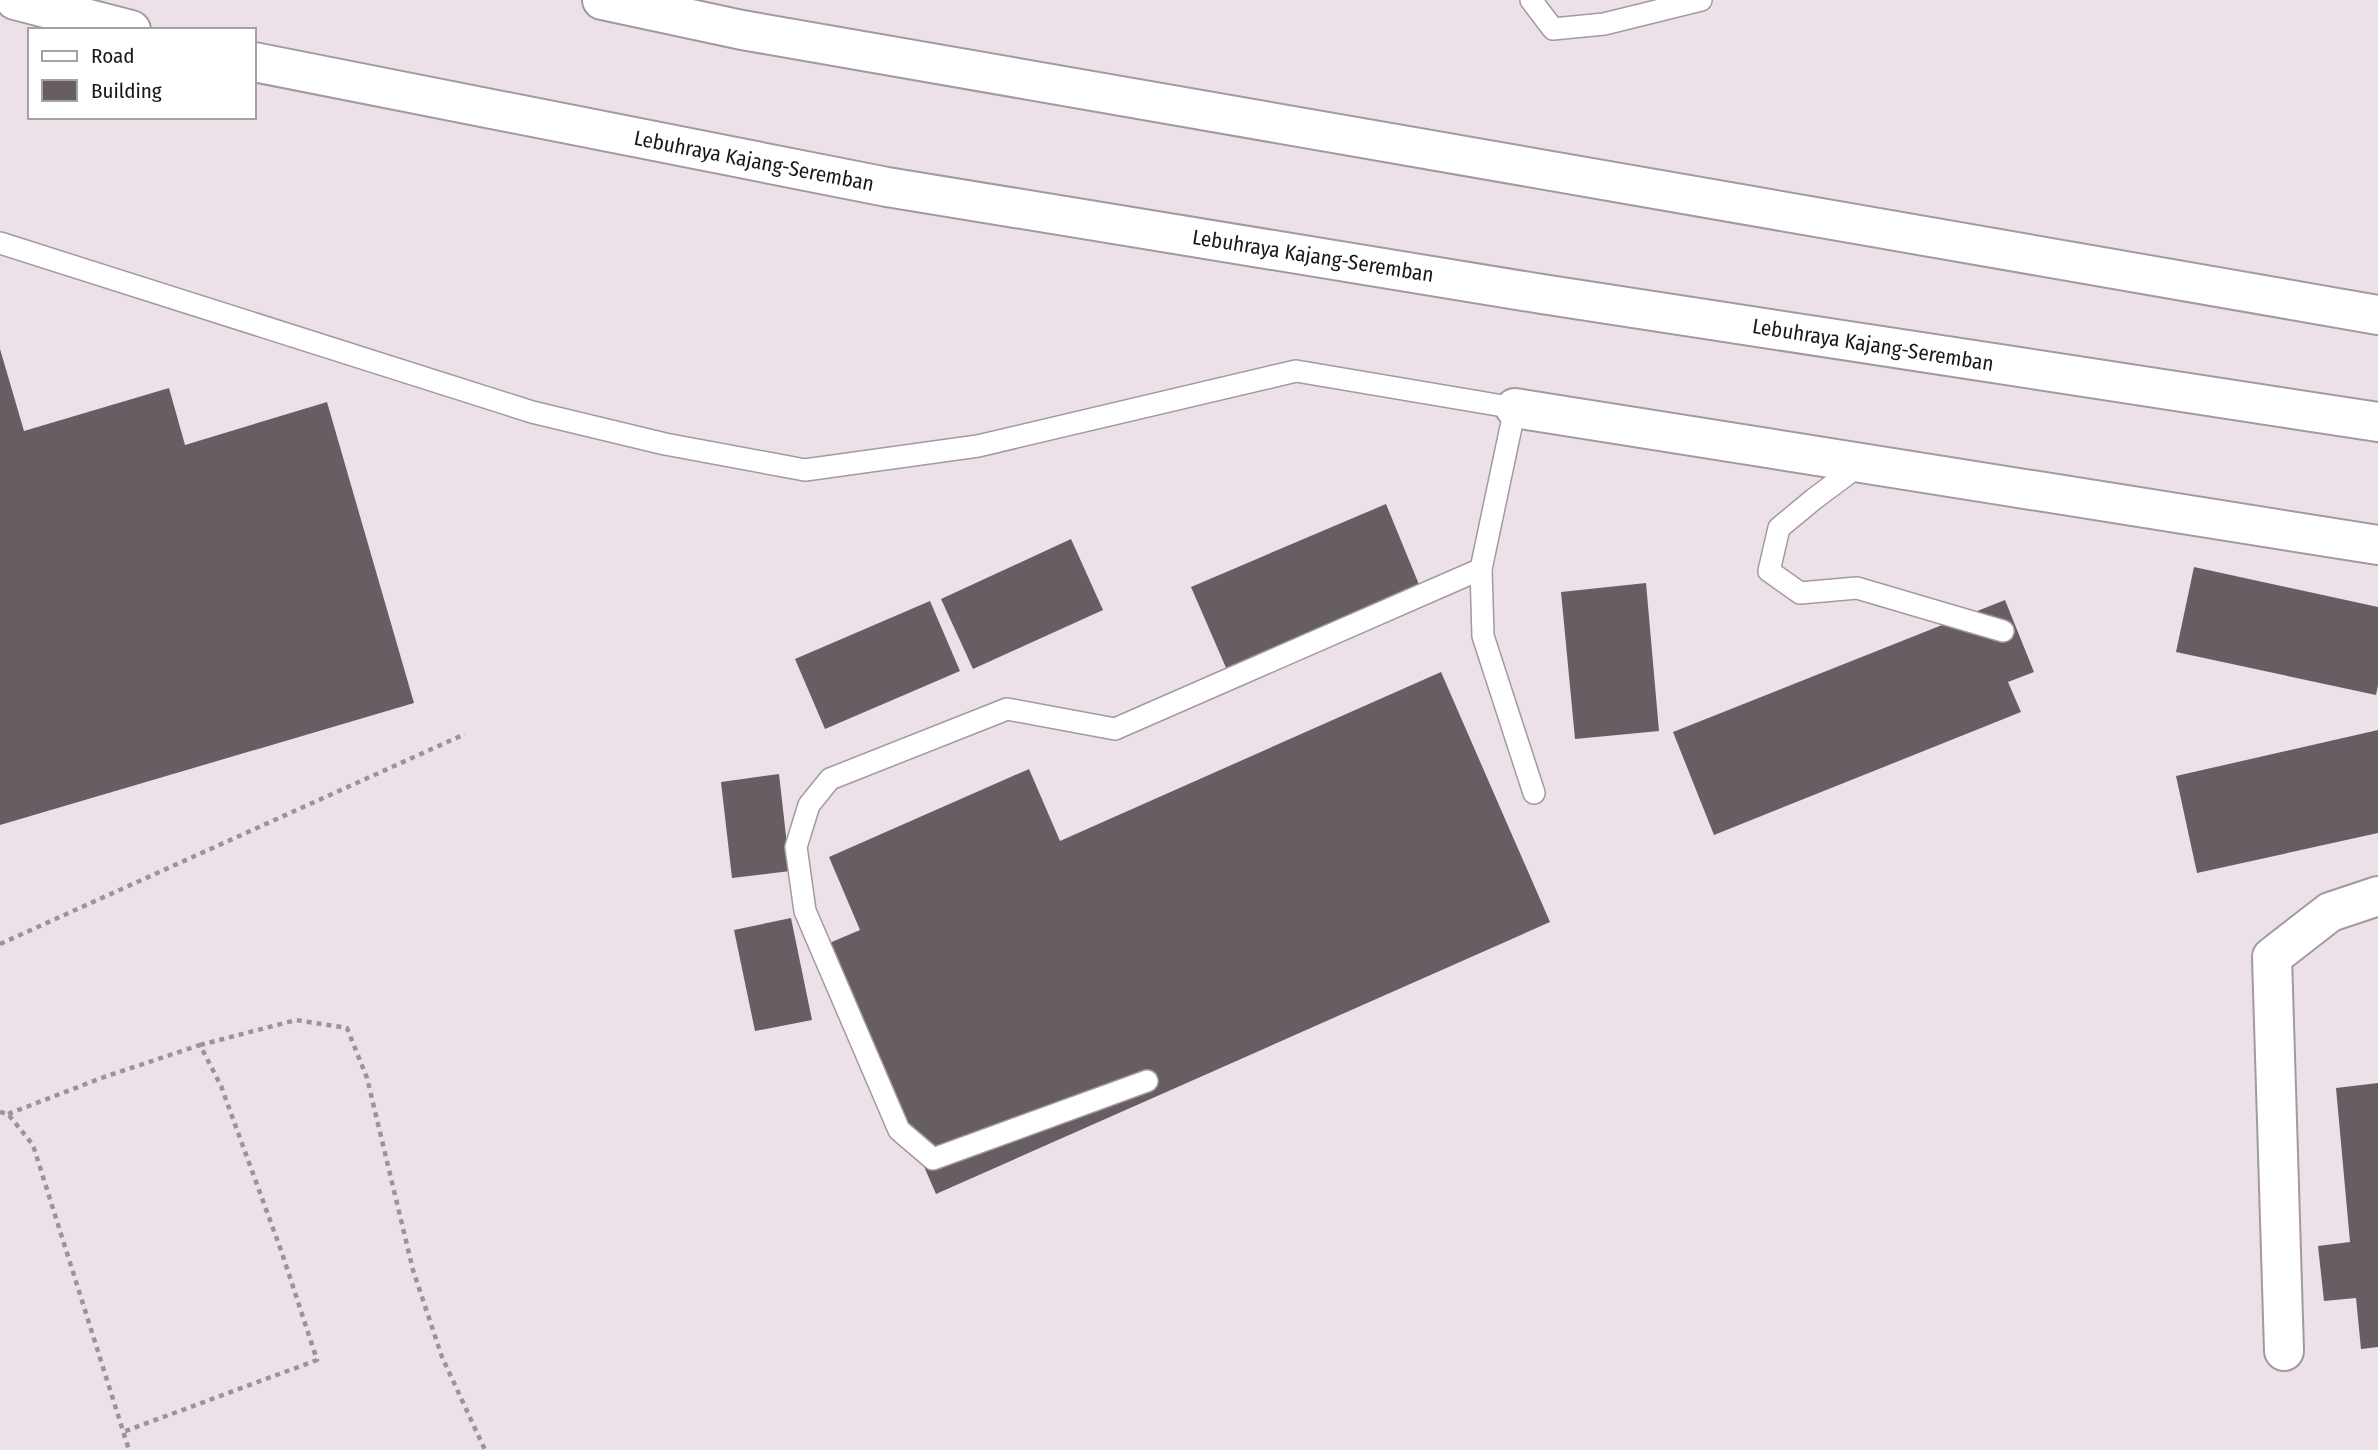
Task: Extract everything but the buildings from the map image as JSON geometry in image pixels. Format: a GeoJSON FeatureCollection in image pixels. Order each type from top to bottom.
{"type":"FeatureCollection","features":[{"type":"Feature","properties":{"kind":"main road"},"geometry":{"type":"LineString","coordinates":[[15,0],[123,28]]}},
{"type":"Feature","properties":{"kind":"main road"},"geometry":{"type":"LineString","coordinates":[[602,0],[756,33],[2378,315]]}},
{"type":"Feature","properties":{"kind":"main road","name":"Lebuhraya Kajang-Seremban"},"geometry":{"type":"LineString","coordinates":[[256,62],[887,187],[1542,294],[2378,422]]}},
{"type":"Feature","properties":{"kind":"main road"},"geometry":{"type":"LineString","coordinates":[[1515,408],[2378,545]]}},
{"type":"Feature","properties":{"kind":"main road"},"geometry":{"type":"LineString","coordinates":[[2284,1351],[2272,957],[2330,912],[2378,896]]}},
{"type":"Feature","properties":{"kind":"lane"},"geometry":{"type":"LineString","coordinates":[[1531,0],[1553,29],[1604,24],[1700,0]]}},
{"type":"Feature","properties":{"kind":"lane"},"geometry":{"type":"LineString","coordinates":[[0,243],[532,412],[665,444],[805,470],[978,446],[1296,371],[1515,408],[1481,569],[1483,636],[1534,793]]}},
{"type":"Feature","properties":{"kind":"lane"},"geometry":{"type":"LineString","coordinates":[[1861,464],[1779,528],[1769,571],[1801,593],[1857,588],[2003,631]]}},
{"type":"Feature","properties":{"kind":"lane"},"geometry":{"type":"LineString","coordinates":[[1147,1081],[933,1159],[899,1130],[805,911],[796,847],[809,805],[830,779],[1007,709],[1115,729],[1481,569]]}},
{"type":"Feature","properties":{"kind":"path"},"geometry":{"type":"LineString","coordinates":[[0,944],[464,734]]}},
{"type":"Feature","properties":{"kind":"path"},"geometry":{"type":"LineString","coordinates":[[0,1112],[8,1114],[104,1077],[200,1045],[296,1020],[347,1028],[367,1078],[413,1269],[442,1357],[485,1450]]}},
{"type":"Feature","properties":{"kind":"path"},"geometry":{"type":"LineString","coordinates":[[123,1432],[317,1360],[282,1253],[221,1086],[200,1045]]}},
{"type":"Feature","properties":{"kind":"path"},"geometry":{"type":"LineString","coordinates":[[8,1114],[33,1145],[129,1450]]}}]}
